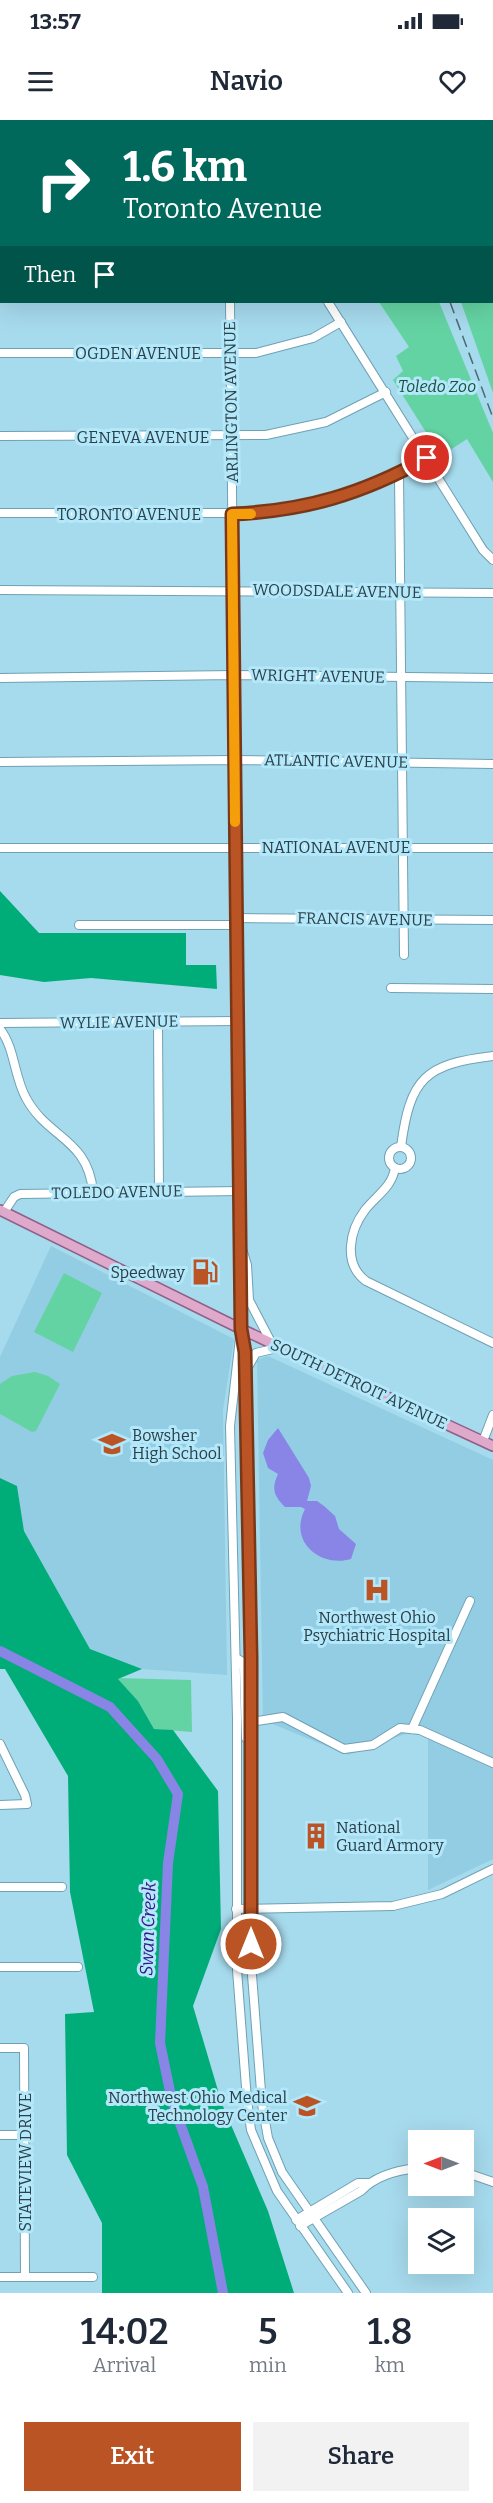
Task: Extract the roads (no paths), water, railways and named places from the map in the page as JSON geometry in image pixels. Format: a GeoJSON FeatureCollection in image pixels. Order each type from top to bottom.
{"type":"FeatureCollection","features":[{"type":"Feature","properties":{"kind":"main road","name":"SOUTH DETROIT AVENUE"},"geometry":{"type":"LineString","coordinates":[[2,1211],[276,1346],[493,1446]]}},
{"type":"Feature","properties":{"kind":"street","name":"ARLINGTON AVENUE"},"geometry":{"type":"LineString","coordinates":[[230,303],[241,1329],[230,1426],[236,1658],[238,1993],[251,2130],[278,2191],[348,2293]]}},
{"type":"Feature","properties":{"kind":"street"},"geometry":{"type":"LineString","coordinates":[[329,303],[483,550],[493,560]]}},
{"type":"Feature","properties":{"kind":"street","name":"OGDEN AVENUE"},"geometry":{"type":"LineString","coordinates":[[0,353],[256,353],[282,348],[312,338],[341,322]]}},
{"type":"Feature","properties":{"kind":"street","name":"GENEVA AVENUE"},"geometry":{"type":"LineString","coordinates":[[0,436],[231,437],[285,432],[326,422],[386,392]]}},
{"type":"Feature","properties":{"kind":"street","name":"TORONTO AVENUE"},"geometry":{"type":"LineString","coordinates":[[0,513],[269,513],[319,504],[354,493],[399,474],[427,458]]}},
{"type":"Feature","properties":{"kind":"street"},"geometry":{"type":"LineString","coordinates":[[399,474],[404,955]]}},
{"type":"Feature","properties":{"kind":"street","name":"WOODSDALE AVENUE"},"geometry":{"type":"LineString","coordinates":[[0,590],[493,593]]}},
{"type":"Feature","properties":{"kind":"street","name":"WRIGHT AVENUE"},"geometry":{"type":"LineString","coordinates":[[0,678],[234,675],[493,678]]}},
{"type":"Feature","properties":{"kind":"street","name":"ATLANTIC AVENUE"},"geometry":{"type":"LineString","coordinates":[[0,762],[234,760],[493,764]]}},
{"type":"Feature","properties":{"kind":"street","name":"NATIONAL AVENUE"},"geometry":{"type":"LineString","coordinates":[[0,848],[236,846],[493,848]]}},
{"type":"Feature","properties":{"kind":"street","name":"FRANCIS AVENUE"},"geometry":{"type":"LineString","coordinates":[[79,925],[493,920]]}},
{"type":"Feature","properties":{"kind":"street"},"geometry":{"type":"LineString","coordinates":[[391,988],[493,989]]}},
{"type":"Feature","properties":{"kind":"street","name":"WYLIE AVENUE"},"geometry":{"type":"LineString","coordinates":[[0,1023],[238,1021]]}},
{"type":"Feature","properties":{"kind":"street"},"geometry":{"type":"LineString","coordinates":[[158,1022],[159,1191]]}},
{"type":"Feature","properties":{"kind":"street"},"geometry":{"type":"LineString","coordinates":[[0,1029],[8,1044],[26,1098],[45,1123],[79,1151],[90,1173],[93,1192]]}},
{"type":"Feature","properties":{"kind":"street"},"geometry":{"type":"LineString","coordinates":[[401,1147],[408,1101],[428,1076],[462,1059],[493,1056]]}},
{"type":"Feature","properties":{"kind":"street"},"geometry":{"type":"LineString","coordinates":[[401,1147],[410,1152],[411,1161],[405,1168],[395,1168],[389,1161],[390,1154],[394,1148],[401,1147]]}},
{"type":"Feature","properties":{"kind":"street"},"geometry":{"type":"LineString","coordinates":[[395,1168],[388,1186],[361,1217],[350,1256],[352,1267],[360,1277],[493,1343]]}},
{"type":"Feature","properties":{"kind":"street","name":"TOLEDO AVENUE"},"geometry":{"type":"LineString","coordinates":[[2,1211],[14,1197],[20,1194],[240,1191]]}},
{"type":"Feature","properties":{"kind":"street"},"geometry":{"type":"LineString","coordinates":[[240,1245],[247,1265],[249,1300],[276,1346],[256,1353],[245,1374]]}},
{"type":"Feature","properties":{"kind":"street","name":"ARLINGTON AVENUE"},"geometry":{"type":"LineString","coordinates":[[241,1329],[245,1352],[253,2002],[265,2122],[282,2172],[366,2293]]}},
{"type":"Feature","properties":{"kind":"street"},"geometry":{"type":"LineString","coordinates":[[483,1441],[493,1415]]}},
{"type":"Feature","properties":{"kind":"street"},"geometry":{"type":"LineString","coordinates":[[483,1441],[493,1431]]}},
{"type":"Feature","properties":{"kind":"street"},"geometry":{"type":"LineString","coordinates":[[412,1729],[470,1601]]}},
{"type":"Feature","properties":{"kind":"street"},"geometry":{"type":"LineString","coordinates":[[236,1658],[242,1661],[244,1669],[246,1782],[251,1826]]}},
{"type":"Feature","properties":{"kind":"street"},"geometry":{"type":"LineString","coordinates":[[251,1722],[283,1717],[344,1749],[374,1746],[400,1728],[420,1730],[493,1764]]}},
{"type":"Feature","properties":{"kind":"street"},"geometry":{"type":"LineString","coordinates":[[0,1744],[27,1804],[0,1805]]}},
{"type":"Feature","properties":{"kind":"street"},"geometry":{"type":"LineString","coordinates":[[236,1909],[393,1906],[442,1894],[493,1869]]}},
{"type":"Feature","properties":{"kind":"street"},"geometry":{"type":"LineString","coordinates":[[0,1887],[62,1887]]}},
{"type":"Feature","properties":{"kind":"street"},"geometry":{"type":"LineString","coordinates":[[0,1967],[78,1967]]}},
{"type":"Feature","properties":{"kind":"street","name":"STATEVIEW DRIVE"},"geometry":{"type":"LineString","coordinates":[[0,2049],[24,2048],[25,2277]]}},
{"type":"Feature","properties":{"kind":"street"},"geometry":{"type":"LineString","coordinates":[[0,2135],[25,2135]]}},
{"type":"Feature","properties":{"kind":"street"},"geometry":{"type":"LineString","coordinates":[[298,2223],[361,2191],[368,2183],[408,2170]]}},
{"type":"Feature","properties":{"kind":"street"},"geometry":{"type":"LineString","coordinates":[[474,2175],[493,2182]]}},
{"type":"Feature","properties":{"kind":"street"},"geometry":{"type":"LineString","coordinates":[[0,2277],[93,2277]]}},
{"type":"Feature","properties":{"kind":"waterway","name":"Swan Creek"},"geometry":{"type":"LineString","coordinates":[[0,1651],[110,1707],[157,1759],[178,1794],[168,1863],[160,2043],[172,2101],[203,2187],[223,2293]]}},
{"type":"Feature","properties":{"kind":"railway"},"geometry":{"type":"LineString","coordinates":[[450,303],[493,418]]}},
{"type":"Feature","properties":{"kind":"place","name":"Speedway"},"geometry":{"type":"Point","coordinates":[205,1272]}},
{"type":"Feature","properties":{"kind":"place","name":"Bowsher High School"},"geometry":{"type":"Point","coordinates":[112,1444]}},
{"type":"Feature","properties":{"kind":"place","name":"Northwest Ohio Psychiatric Hospital"},"geometry":{"type":"Point","coordinates":[377,1590]}},
{"type":"Feature","properties":{"kind":"place","name":"National Guard Armory"},"geometry":{"type":"Point","coordinates":[316,1836]}},
{"type":"Feature","properties":{"kind":"place","name":"Northwest Ohio Medical Technology Center"},"geometry":{"type":"Point","coordinates":[307,2106]}},
{"type":"Feature","properties":{"kind":"park label","name":"Toledo Zoo"},"geometry":{"type":"Point","coordinates":[437,386]}}]}
